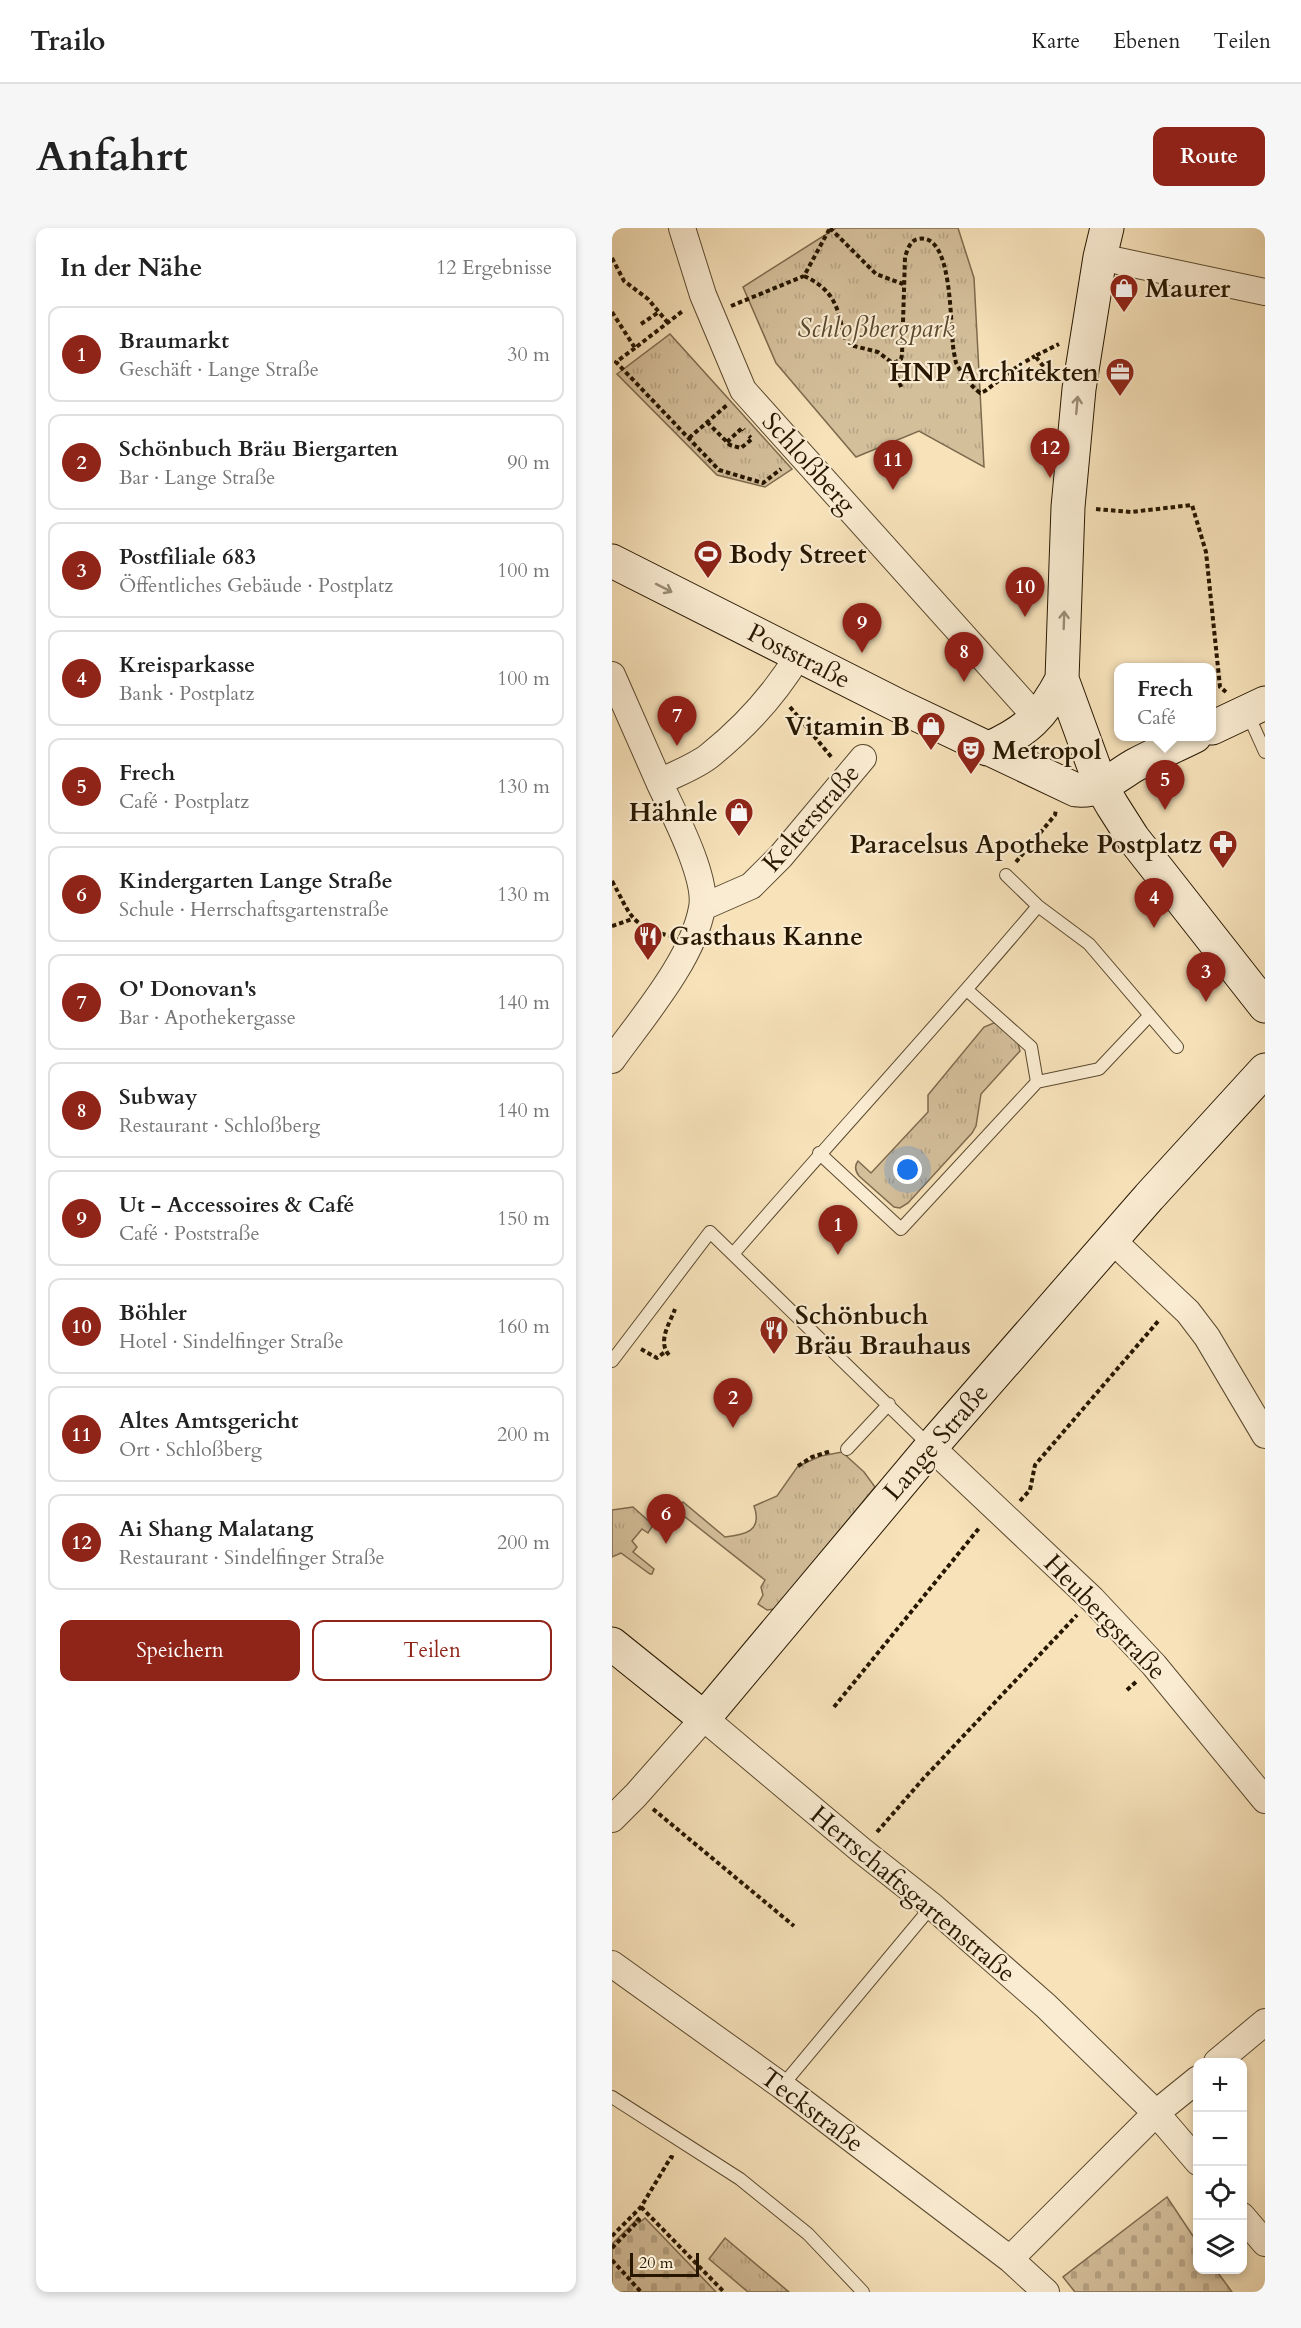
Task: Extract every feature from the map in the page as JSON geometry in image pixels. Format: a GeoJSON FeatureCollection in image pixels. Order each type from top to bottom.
{"type":"FeatureCollection","features":[{"type":"Feature","properties":{"kind":"main road"},"geometry":{"type":"LineString","coordinates":[[1103,243],[1079,389],[1068,507],[1062,679],[1101,786],[1133,838],[1265,1006]]}},
{"type":"Feature","properties":{"kind":"main road","name":"Poststraße"},"geometry":{"type":"LineString","coordinates":[[612,561],[798,656],[1076,790],[1092,790],[1101,786]]}},
{"type":"Feature","properties":{"kind":"main road"},"geometry":{"type":"LineString","coordinates":[[987,748],[1007,739],[1038,718],[1062,679]]}},
{"type":"Feature","properties":{"kind":"main road"},"geometry":{"type":"LineString","coordinates":[[1216,727],[1256,707]]}},
{"type":"Feature","properties":{"kind":"main road"},"geometry":{"type":"LineString","coordinates":[[1101,786],[1136,765],[1185,741]]}},
{"type":"Feature","properties":{"kind":"main road","name":"Lange Straße"},"geometry":{"type":"LineString","coordinates":[[704,1718],[931,1446],[1265,1070]]}},
{"type":"Feature","properties":{"kind":"main road","name":"Herrschaftsgartenstraße"},"geometry":{"type":"LineString","coordinates":[[612,1644],[704,1718]]}},
{"type":"Feature","properties":{"kind":"street","name":"Schloßberg"},"geometry":{"type":"LineString","coordinates":[[682,228],[707,305],[743,390],[1038,718]]}},
{"type":"Feature","properties":{"kind":"street"},"geometry":{"type":"LineString","coordinates":[[1103,243],[1265,292]]}},
{"type":"Feature","properties":{"kind":"street"},"geometry":{"type":"LineString","coordinates":[[660,782],[707,757],[776,690],[798,656]]}},
{"type":"Feature","properties":{"kind":"street"},"geometry":{"type":"LineString","coordinates":[[612,675],[688,847],[700,884],[703,907],[674,975],[612,1060]]}},
{"type":"Feature","properties":{"kind":"street","name":"Kelterstraße"},"geometry":{"type":"LineString","coordinates":[[703,907],[751,886],[781,856],[855,768]]}},
{"type":"Feature","properties":{"kind":"street"},"geometry":{"type":"LineString","coordinates":[[1112,1240],[1188,1312],[1207,1337],[1265,1435]]}},
{"type":"Feature","properties":{"kind":"street","name":"Heubergstraße"},"geometry":{"type":"LineString","coordinates":[[931,1446],[1007,1505],[1154,1665],[1265,1800]]}},
{"type":"Feature","properties":{"kind":"street","name":"Lange Straße"},"geometry":{"type":"LineString","coordinates":[[612,1819],[704,1718]]}},
{"type":"Feature","properties":{"kind":"street","name":"Herrschaftsgartenstraße"},"geometry":{"type":"LineString","coordinates":[[704,1718],[861,1850],[932,1906],[1046,2006],[1156,2113],[1193,2157]]}},
{"type":"Feature","properties":{"kind":"street","name":"Teckstraße"},"geometry":{"type":"LineString","coordinates":[[612,1964],[782,2086],[1010,2259],[1046,2292]]}},
{"type":"Feature","properties":{"kind":"street"},"geometry":{"type":"LineString","coordinates":[[1222,2058],[1265,2022]]}},
{"type":"Feature","properties":{"kind":"street"},"geometry":{"type":"LineString","coordinates":[[1010,2259],[1156,2113],[1193,2082]]}},
{"type":"Feature","properties":{"kind":"street"},"geometry":{"type":"LineString","coordinates":[[1245,2220],[1265,2243]]}},
{"type":"Feature","properties":{"kind":"lane"},"geometry":{"type":"LineString","coordinates":[[1256,707],[1265,752]]}},
{"type":"Feature","properties":{"kind":"lane"},"geometry":{"type":"LineString","coordinates":[[1006,875],[1038,906],[1089,944],[1178,1047]]}},
{"type":"Feature","properties":{"kind":"lane"},"geometry":{"type":"LineString","coordinates":[[733,1254],[819,1153],[967,990],[1038,906]]}},
{"type":"Feature","properties":{"kind":"lane"},"geometry":{"type":"LineString","coordinates":[[967,990],[1031,1047],[1037,1082]]}},
{"type":"Feature","properties":{"kind":"lane"},"geometry":{"type":"LineString","coordinates":[[819,1153],[901,1229],[1037,1082],[1100,1069],[1150,1015]]}},
{"type":"Feature","properties":{"kind":"lane"},"geometry":{"type":"LineString","coordinates":[[612,1361],[710,1232],[931,1446]]}},
{"type":"Feature","properties":{"kind":"lane"},"geometry":{"type":"LineString","coordinates":[[847,1449],[890,1404]]}},
{"type":"Feature","properties":{"kind":"lane"},"geometry":{"type":"LineString","coordinates":[[782,2086],[932,1906]]}},
{"type":"Feature","properties":{"kind":"lane"},"geometry":{"type":"LineString","coordinates":[[612,2097],[740,2179],[808,2234],[863,2292]]}},
{"type":"Feature","properties":{"kind":"path"},"geometry":{"type":"LineString","coordinates":[[804,276],[830,228],[876,274],[903,284]]}},
{"type":"Feature","properties":{"kind":"path"},"geometry":{"type":"LineString","coordinates":[[891,362],[899,361],[902,355],[903,284],[908,249],[918,238],[937,248],[944,264],[956,363],[964,377],[980,393],[1035,356]]}},
{"type":"Feature","properties":{"kind":"path"},"geometry":{"type":"LineString","coordinates":[[612,258],[624,281],[648,298],[668,323]]}},
{"type":"Feature","properties":{"kind":"path"},"geometry":{"type":"LineString","coordinates":[[801,454],[764,483],[719,470],[616,362],[668,323],[707,305],[804,276],[819,283],[833,299],[838,308],[843,333],[850,345],[878,352],[891,362],[902,389]]}},
{"type":"Feature","properties":{"kind":"path"},"geometry":{"type":"LineString","coordinates":[[612,312],[635,348]]}},
{"type":"Feature","properties":{"kind":"path"},"geometry":{"type":"LineString","coordinates":[[641,324],[659,312]]}},
{"type":"Feature","properties":{"kind":"path"},"geometry":{"type":"LineString","coordinates":[[689,438],[743,390]]}},
{"type":"Feature","properties":{"kind":"path"},"geometry":{"type":"LineString","coordinates":[[707,422],[727,442],[741,448],[752,439],[742,428],[727,442]]}},
{"type":"Feature","properties":{"kind":"path"},"geometry":{"type":"LineString","coordinates":[[1068,507],[1131,512],[1192,505],[1206,552],[1220,687],[1256,707]]}},
{"type":"Feature","properties":{"kind":"path"},"geometry":{"type":"LineString","coordinates":[[776,690],[855,768]]}},
{"type":"Feature","properties":{"kind":"path"},"geometry":{"type":"LineString","coordinates":[[1006,875],[1048,824]]}},
{"type":"Feature","properties":{"kind":"path"},"geometry":{"type":"LineString","coordinates":[[612,881],[632,919],[647,929],[690,942]]}},
{"type":"Feature","properties":{"kind":"path"},"geometry":{"type":"LineString","coordinates":[[612,926],[632,919]]}},
{"type":"Feature","properties":{"kind":"path"},"geometry":{"type":"LineString","coordinates":[[627,1341],[657,1358],[668,1353],[663,1345],[678,1304],[669,1287]]}},
{"type":"Feature","properties":{"kind":"path"},"geometry":{"type":"LineString","coordinates":[[834,1707],[1007,1505],[1030,1490],[1035,1465],[1148,1332]]}},
{"type":"Feature","properties":{"kind":"path"},"geometry":{"type":"LineString","coordinates":[[798,1466],[812,1457],[829,1451],[847,1449]]}},
{"type":"Feature","properties":{"kind":"path"},"geometry":{"type":"LineString","coordinates":[[861,1850],[922,1779],[1092,1599]]}},
{"type":"Feature","properties":{"kind":"path"},"geometry":{"type":"LineString","coordinates":[[636,1795],[794,1926]]}},
{"type":"Feature","properties":{"kind":"path"},"geometry":{"type":"LineString","coordinates":[[612,2236],[641,2207],[671,2157],[697,2173],[705,2156]]}},
{"type":"Feature","properties":{"kind":"path"},"geometry":{"type":"LineString","coordinates":[[641,2207],[724,2292]]}},
{"type":"Feature","properties":{"kind":"path"},"geometry":{"type":"LineString","coordinates":[[612,2248],[639,2220],[634,2214]]}},
{"type":"Feature","properties":{"kind":"path"},"geometry":{"type":"LineString","coordinates":[[612,2260],[641,2292]]}},
{"type":"Feature","properties":{"kind":"green space","name":"Schloßbergpark"},"geometry":{"type":"Polygon","coordinates":[[[836,228],[958,228],[974,278],[984,467],[919,431],[856,457],[776,363],[743,287],[836,228]]]}},
{"type":"Feature","properties":{"kind":"green space"},"geometry":{"type":"Polygon","coordinates":[[[670,334],[792,469],[765,487],[717,475],[617,374],[670,334]]]}},
{"type":"Feature","properties":{"kind":"green space"},"geometry":{"type":"Polygon","coordinates":[[[996,1022],[1017,1040],[1020,1051],[981,1094],[976,1126],[972,1133],[908,1203],[900,1208],[894,1207],[859,1176],[856,1169],[858,1161],[871,1173],[928,1112],[928,1095],[984,1027],[996,1022]]]}},
{"type":"Feature","properties":{"kind":"green space"},"geometry":{"type":"Polygon","coordinates":[[[842,1452],[864,1472],[875,1487],[775,1609],[767,1610],[758,1604],[763,1595],[761,1587],[765,1580],[675,1509],[683,1502],[725,1537],[745,1533],[754,1526],[756,1521],[754,1506],[777,1496],[798,1466],[821,1456],[842,1452]]]}},
{"type":"Feature","properties":{"kind":"green space"},"geometry":{"type":"Polygon","coordinates":[[[633,1507],[653,1525],[648,1533],[642,1529],[632,1541],[637,1547],[633,1552],[654,1569],[652,1574],[621,1553],[612,1557],[612,1510],[633,1507]]]}},
{"type":"Feature","properties":{"kind":"green space"},"geometry":{"type":"Polygon","coordinates":[[[1167,2197],[1193,2236],[1193,2274],[1219,2274],[1232,2292],[1075,2292],[1063,2277],[1167,2197]]]}},
{"type":"Feature","properties":{"kind":"green space"},"geometry":{"type":"Polygon","coordinates":[[[645,2218],[716,2292],[612,2292],[612,2244],[636,2220],[639,2223],[645,2218]]]}},
{"type":"Feature","properties":{"kind":"green space"},"geometry":{"type":"Polygon","coordinates":[[[725,2238],[789,2292],[748,2292],[709,2259],[725,2238]]]}},
{"type":"Feature","properties":{"kind":"place","name":"Maurer"},"geometry":{"type":"Point","coordinates":[1124,314]}},
{"type":"Feature","properties":{"kind":"place","name":"HNP Architekten"},"geometry":{"type":"Point","coordinates":[1120,398]}},
{"type":"Feature","properties":{"kind":"place","name":"Ai Shang Malatang"},"geometry":{"type":"Point","coordinates":[1050,478]}},
{"type":"Feature","properties":{"kind":"place","name":"Altes Amtsgericht"},"geometry":{"type":"Point","coordinates":[893,490]}},
{"type":"Feature","properties":{"kind":"place","name":"Body Street"},"geometry":{"type":"Point","coordinates":[708,580]}},
{"type":"Feature","properties":{"kind":"place","name":"Böhler"},"geometry":{"type":"Point","coordinates":[1025,617]}},
{"type":"Feature","properties":{"kind":"place","name":"Ut - Accessoires & Café"},"geometry":{"type":"Point","coordinates":[862,653]}},
{"type":"Feature","properties":{"kind":"place","name":"Subway"},"geometry":{"type":"Point","coordinates":[964,682]}},
{"type":"Feature","properties":{"kind":"place","name":"O' Donovan's"},"geometry":{"type":"Point","coordinates":[677,746]}},
{"type":"Feature","properties":{"kind":"place","name":"Vitamin B"},"geometry":{"type":"Point","coordinates":[931,752]}},
{"type":"Feature","properties":{"kind":"place","name":"Metropol"},"geometry":{"type":"Point","coordinates":[971,776]}},
{"type":"Feature","properties":{"kind":"place","name":"Frech"},"geometry":{"type":"Point","coordinates":[1165,810]}},
{"type":"Feature","properties":{"kind":"place","name":"Hähnle"},"geometry":{"type":"Point","coordinates":[739,838]}},
{"type":"Feature","properties":{"kind":"place","name":"Paracelsus Apotheke Postplatz"},"geometry":{"type":"Point","coordinates":[1223,870]}},
{"type":"Feature","properties":{"kind":"place","name":"Kreisparkasse"},"geometry":{"type":"Point","coordinates":[1154,928]}},
{"type":"Feature","properties":{"kind":"place","name":"Gasthaus Kanne"},"geometry":{"type":"Point","coordinates":[648,962]}},
{"type":"Feature","properties":{"kind":"place","name":"Postfiliale 683"},"geometry":{"type":"Point","coordinates":[1206,1002]}},
{"type":"Feature","properties":{"kind":"place","name":"Braumarkt"},"geometry":{"type":"Point","coordinates":[838,1255]}},
{"type":"Feature","properties":{"kind":"place","name":"Schönbuch Bräu Brauhaus"},"geometry":{"type":"Point","coordinates":[774,1356]}},
{"type":"Feature","properties":{"kind":"place","name":"Schönbuch Bräu Biergarten"},"geometry":{"type":"Point","coordinates":[733,1428]}},
{"type":"Feature","properties":{"kind":"place","name":"Kindergarten Lange Straße"},"geometry":{"type":"Point","coordinates":[666,1544]}}]}
